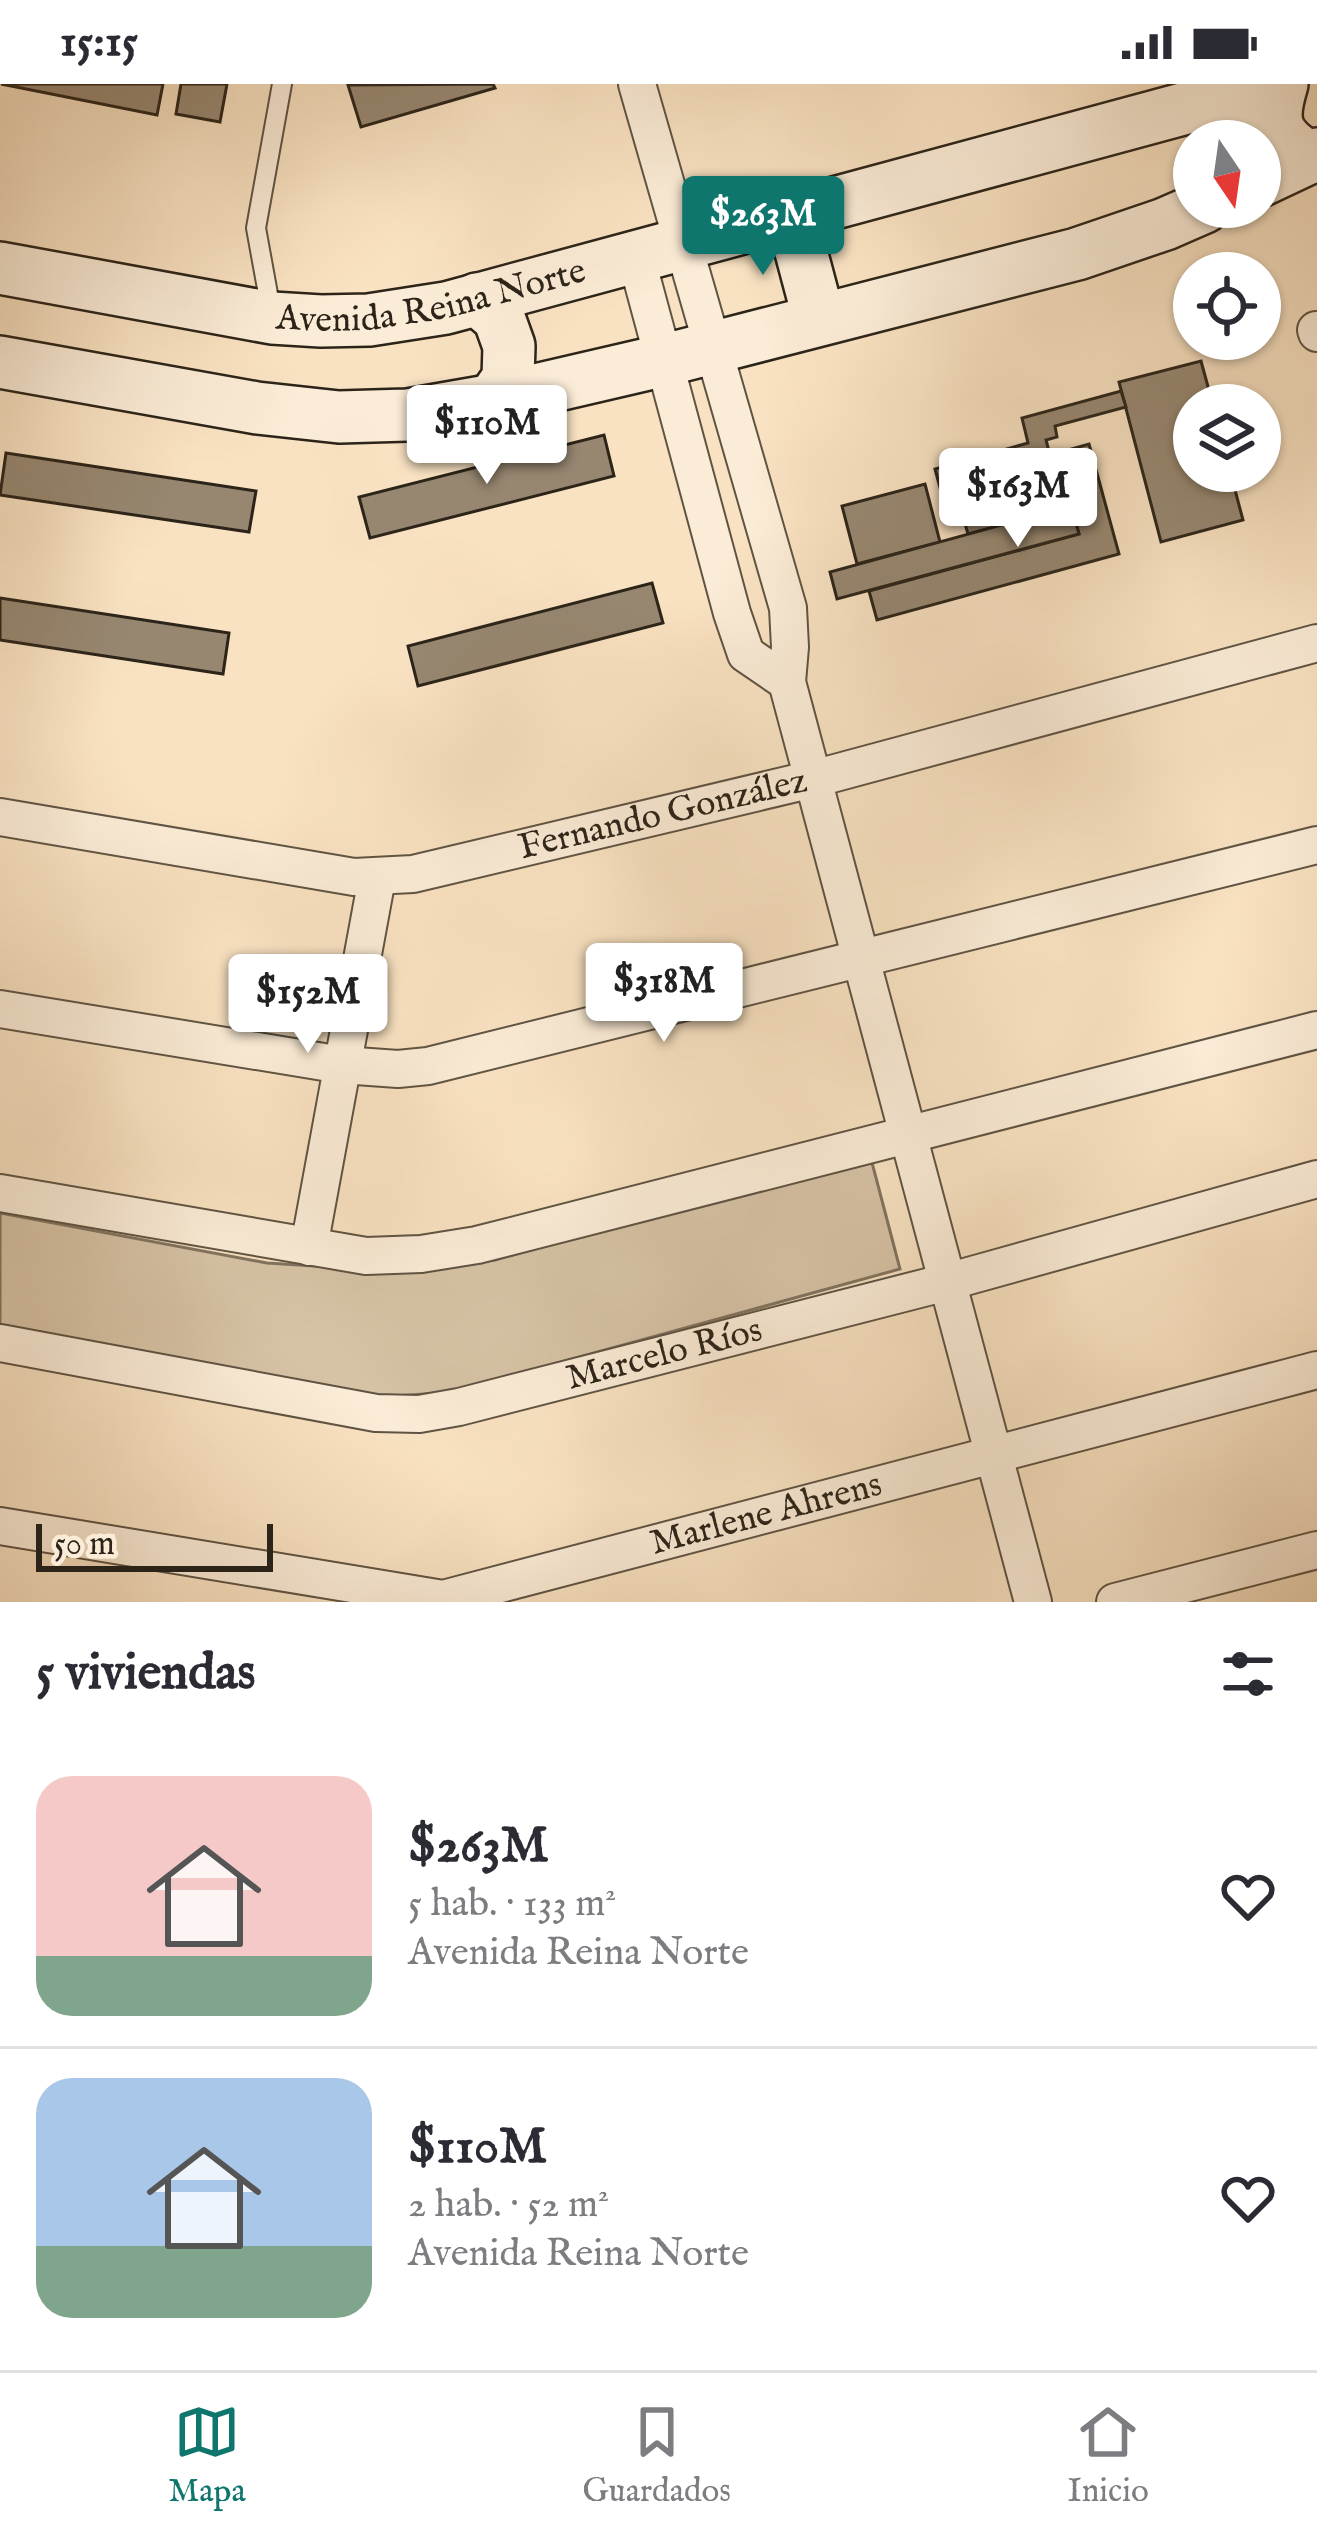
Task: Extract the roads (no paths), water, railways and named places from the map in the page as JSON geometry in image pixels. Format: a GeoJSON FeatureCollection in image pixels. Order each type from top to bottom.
{"type":"FeatureCollection","features":[{"type":"Feature","properties":{"kind":"street"},"geometry":{"type":"LineString","coordinates":[[637,84],[660,250],[689,353],[788,608],[787,682],[1033,1602]]}},
{"type":"Feature","properties":{"kind":"street","name":"Avenida Reina Norte"},"geometry":{"type":"LineString","coordinates":[[0,268],[272,318],[369,320],[446,308],[1278,84]]}},
{"type":"Feature","properties":{"kind":"street"},"geometry":{"type":"LineString","coordinates":[[1278,84],[1278,128],[1284,142],[1313,156]]}},
{"type":"Feature","properties":{"kind":"street"},"geometry":{"type":"LineString","coordinates":[[1204,103],[1229,120]]}},
{"type":"Feature","properties":{"kind":"street"},"geometry":{"type":"LineString","coordinates":[[1281,171],[1313,156]]}},
{"type":"Feature","properties":{"kind":"street"},"geometry":{"type":"LineString","coordinates":[[791,214],[819,320]]}},
{"type":"Feature","properties":{"kind":"street"},"geometry":{"type":"LineString","coordinates":[[0,362],[257,408],[340,417],[407,415],[493,400],[689,353],[1077,254],[1173,221]]}},
{"type":"Feature","properties":{"kind":"street"},"geometry":{"type":"LineString","coordinates":[[660,250],[689,353],[732,613],[746,654],[787,682]]}},
{"type":"Feature","properties":{"kind":"street"},"geometry":{"type":"LineString","coordinates":[[478,299],[499,318],[509,346],[508,378],[493,400]]}},
{"type":"Feature","properties":{"kind":"street","name":"Fernando González"},"geometry":{"type":"LineString","coordinates":[[0,817],[354,877],[413,874],[813,778],[1317,644]]}},
{"type":"Feature","properties":{"kind":"street"},"geometry":{"type":"LineString","coordinates":[[0,1010],[343,1065],[398,1069],[452,1062],[1317,844]]}},
{"type":"Feature","properties":{"kind":"street"},"geometry":{"type":"LineString","coordinates":[[309,1247],[377,878]]}},
{"type":"Feature","properties":{"kind":"street"},"geometry":{"type":"LineString","coordinates":[[0,1192],[366,1256],[421,1254],[477,1245],[1317,1030]]}},
{"type":"Feature","properties":{"kind":"street","name":"Marcelo Ríos"},"geometry":{"type":"LineString","coordinates":[[0,1343],[376,1413],[418,1414],[947,1282],[1317,1179]]}},
{"type":"Feature","properties":{"kind":"street","name":"Marlene Ahrens"},"geometry":{"type":"LineString","coordinates":[[0,1526],[274,1587],[443,1599],[495,1594],[1317,1370]]}},
{"type":"Feature","properties":{"kind":"street"},"geometry":{"type":"LineString","coordinates":[[1115,1602],[1317,1550]]}},
{"type":"Feature","properties":{"kind":"lane"},"geometry":{"type":"LineString","coordinates":[[272,318],[256,228],[282,84]]}}]}
